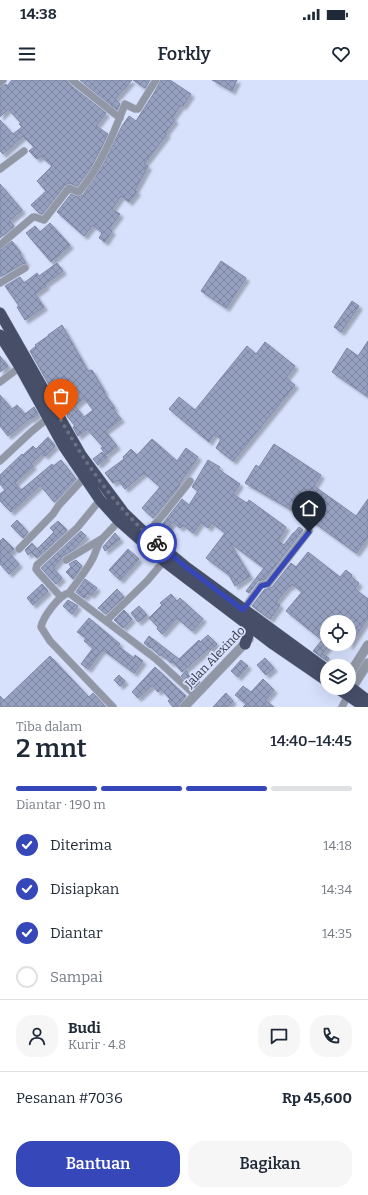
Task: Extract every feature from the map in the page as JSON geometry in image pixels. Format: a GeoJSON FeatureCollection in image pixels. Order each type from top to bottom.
{"type":"FeatureCollection","features":[{"type":"Feature","properties":{"kind":"highway"},"geometry":{"type":"LineString","coordinates":[[0,313],[81,455],[124,513],[146,534],[242,617],[248,634],[245,644]]}},
{"type":"Feature","properties":{"kind":"highway"},"geometry":{"type":"LineString","coordinates":[[0,335],[20,366],[48,418],[84,478],[100,500],[119,521],[164,561],[261,630],[320,666]]}},
{"type":"Feature","properties":{"kind":"highway"},"geometry":{"type":"LineString","coordinates":[[245,644],[261,630]]}},
{"type":"Feature","properties":{"kind":"highway"},"geometry":{"type":"LineString","coordinates":[[261,630],[320,676]]}},
{"type":"Feature","properties":{"kind":"highway"},"geometry":{"type":"LineString","coordinates":[[351,695],[365,707]]}},
{"type":"Feature","properties":{"kind":"highway"},"geometry":{"type":"LineString","coordinates":[[356,695],[368,701]]}},
{"type":"Feature","properties":{"kind":"street"},"geometry":{"type":"LineString","coordinates":[[0,83],[3,80]]}},
{"type":"Feature","properties":{"kind":"street"},"geometry":{"type":"LineString","coordinates":[[72,80],[81,83],[120,118]]}},
{"type":"Feature","properties":{"kind":"street"},"geometry":{"type":"LineString","coordinates":[[0,245],[33,217],[35,216],[44,220],[69,188],[79,192],[94,173],[104,156],[125,104],[134,109],[138,109],[156,80]]}},
{"type":"Feature","properties":{"kind":"street"},"geometry":{"type":"LineString","coordinates":[[0,169],[24,151]]}},
{"type":"Feature","properties":{"kind":"street"},"geometry":{"type":"LineString","coordinates":[[0,283],[25,268]]}},
{"type":"Feature","properties":{"kind":"street"},"geometry":{"type":"LineString","coordinates":[[0,382],[20,366]]}},
{"type":"Feature","properties":{"kind":"street"},"geometry":{"type":"LineString","coordinates":[[0,461],[30,432],[48,418]]}},
{"type":"Feature","properties":{"kind":"street"},"geometry":{"type":"LineString","coordinates":[[19,549],[53,514],[59,504],[84,478]]}},
{"type":"Feature","properties":{"kind":"street"},"geometry":{"type":"LineString","coordinates":[[146,534],[164,515],[190,481]]}},
{"type":"Feature","properties":{"kind":"street"},"geometry":{"type":"LineString","coordinates":[[61,597],[39,573],[36,569],[37,565],[77,528],[100,500]]}},
{"type":"Feature","properties":{"kind":"street"},"geometry":{"type":"LineString","coordinates":[[113,707],[50,641],[41,628],[41,625],[61,597],[69,593],[92,561],[97,544],[119,521]]}},
{"type":"Feature","properties":{"kind":"street"},"geometry":{"type":"LineString","coordinates":[[242,617],[261,586],[268,584],[309,532]]}},
{"type":"Feature","properties":{"kind":"street"},"geometry":{"type":"LineString","coordinates":[[66,560],[102,538]]}},
{"type":"Feature","properties":{"kind":"street"},"geometry":{"type":"LineString","coordinates":[[106,621],[147,581],[164,561]]}},
{"type":"Feature","properties":{"kind":"street"},"geometry":{"type":"LineString","coordinates":[[69,593],[156,659],[195,695]]}},
{"type":"Feature","properties":{"kind":"street","name":"Jalan Alexindo"},"geometry":{"type":"LineString","coordinates":[[184,707],[245,644]]}},
{"type":"Feature","properties":{"kind":"street"},"geometry":{"type":"LineString","coordinates":[[356,664],[368,645]]}},
{"type":"Feature","properties":{"kind":"street"},"geometry":{"type":"LineString","coordinates":[[356,676],[368,663]]}},
{"type":"Feature","properties":{"kind":"street"},"geometry":{"type":"LineString","coordinates":[[342,707],[343,695]]}},
{"type":"Feature","properties":{"kind":"building"},"geometry":{"type":"Polygon","coordinates":[[[12,80],[67,80],[69,84],[106,113],[96,126],[108,134],[90,169],[77,186],[69,183],[65,185],[42,214],[31,205],[46,191],[37,181],[52,166],[41,156],[37,159],[29,151],[34,147],[23,136],[3,154],[0,151],[0,120],[13,134],[22,127],[19,124],[21,123],[8,109],[0,117],[0,88],[6,84],[7,86],[12,80]]]}},
{"type":"Feature","properties":{"kind":"building"},"geometry":{"type":"Polygon","coordinates":[[[80,80],[132,80],[115,99],[120,104],[117,110],[80,80]]]}},
{"type":"Feature","properties":{"kind":"building"},"geometry":{"type":"Polygon","coordinates":[[[133,80],[150,80],[145,88],[133,80]]]}},
{"type":"Feature","properties":{"kind":"building"},"geometry":{"type":"Polygon","coordinates":[[[161,80],[170,80],[191,94],[172,118],[175,120],[165,133],[167,134],[144,164],[148,166],[135,190],[137,192],[129,202],[121,196],[112,209],[120,214],[109,229],[112,231],[105,242],[99,238],[102,233],[93,225],[84,236],[57,212],[71,194],[78,197],[83,195],[104,163],[122,126],[129,116],[136,121],[161,80]]]}},
{"type":"Feature","properties":{"kind":"building"},"geometry":{"type":"Polygon","coordinates":[[[212,80],[237,80],[232,91],[212,80]]]}},
{"type":"Feature","properties":{"kind":"building"},"geometry":{"type":"Polygon","coordinates":[[[0,184],[22,210],[9,221],[14,226],[0,238],[0,184]]]}},
{"type":"Feature","properties":{"kind":"building"},"geometry":{"type":"Polygon","coordinates":[[[50,223],[70,245],[51,262],[26,233],[35,226],[40,232],[50,223]]]}},
{"type":"Feature","properties":{"kind":"building"},"geometry":{"type":"Polygon","coordinates":[[[12,241],[26,263],[0,277],[0,250],[12,241]]]}},
{"type":"Feature","properties":{"kind":"building"},"geometry":{"type":"Polygon","coordinates":[[[221,261],[246,278],[226,308],[201,291],[221,261]]]}},
{"type":"Feature","properties":{"kind":"building"},"geometry":{"type":"Polygon","coordinates":[[[57,263],[63,271],[45,284],[46,286],[35,294],[44,307],[25,320],[17,307],[19,306],[5,286],[20,277],[24,283],[37,273],[39,276],[57,263]]]}},
{"type":"Feature","properties":{"kind":"building"},"geometry":{"type":"Polygon","coordinates":[[[352,301],[359,306],[341,332],[334,327],[352,301]]]}},
{"type":"Feature","properties":{"kind":"building"},"geometry":{"type":"Polygon","coordinates":[[[62,325],[88,371],[92,370],[105,392],[104,393],[115,408],[113,409],[121,419],[105,431],[117,446],[106,455],[101,448],[103,447],[87,429],[78,436],[73,427],[75,426],[62,408],[30,351],[62,325]],[[84,398],[75,406],[84,417],[93,410],[84,398]]]}},
{"type":"Feature","properties":{"kind":"building"},"geometry":{"type":"Polygon","coordinates":[[[368,341],[368,397],[332,372],[347,348],[358,356],[368,341]]]}},
{"type":"Feature","properties":{"kind":"building"},"geometry":{"type":"Polygon","coordinates":[[[265,342],[295,366],[286,378],[295,385],[233,461],[216,448],[221,439],[214,434],[209,442],[169,409],[179,397],[195,410],[247,346],[256,354],[265,342]]]}},
{"type":"Feature","properties":{"kind":"building"},"geometry":{"type":"Polygon","coordinates":[[[0,356],[8,366],[0,372],[0,356]]]}},
{"type":"Feature","properties":{"kind":"building"},"geometry":{"type":"Polygon","coordinates":[[[0,395],[12,409],[17,405],[25,414],[34,407],[38,414],[31,419],[30,418],[8,436],[0,426],[0,395]]]}},
{"type":"Feature","properties":{"kind":"building"},"geometry":{"type":"Polygon","coordinates":[[[48,437],[55,446],[45,456],[42,453],[31,464],[33,466],[15,483],[21,490],[52,464],[53,466],[61,460],[76,479],[54,502],[40,485],[11,512],[0,501],[0,494],[5,490],[0,484],[0,475],[22,454],[23,455],[33,446],[36,449],[48,437]]]}},
{"type":"Feature","properties":{"kind":"building"},"geometry":{"type":"Polygon","coordinates":[[[152,439],[177,461],[186,448],[198,457],[179,484],[180,485],[153,518],[142,508],[160,487],[144,473],[125,489],[118,480],[113,483],[105,473],[124,459],[123,457],[131,449],[137,455],[152,439]]]}},
{"type":"Feature","properties":{"kind":"building"},"geometry":{"type":"Polygon","coordinates":[[[274,444],[321,475],[314,486],[356,516],[368,499],[368,537],[356,553],[305,516],[317,500],[306,493],[295,512],[245,483],[256,465],[259,467],[274,444]]]}},
{"type":"Feature","properties":{"kind":"building"},"geometry":{"type":"Polygon","coordinates":[[[102,452],[107,457],[98,465],[93,459],[102,452]]]}},
{"type":"Feature","properties":{"kind":"building"},"geometry":{"type":"Polygon","coordinates":[[[208,460],[220,467],[218,469],[240,484],[233,494],[247,503],[249,500],[286,527],[278,541],[284,545],[299,527],[303,530],[265,579],[258,581],[249,593],[246,591],[264,568],[230,543],[250,576],[235,586],[229,575],[206,558],[225,533],[212,523],[208,528],[201,522],[193,533],[183,525],[180,528],[173,522],[165,531],[160,527],[182,499],[189,505],[198,491],[192,487],[208,460]]]}},
{"type":"Feature","properties":{"kind":"building"},"geometry":{"type":"Polygon","coordinates":[[[17,520],[28,532],[23,538],[11,526],[17,520]]]}},
{"type":"Feature","properties":{"kind":"building"},"geometry":{"type":"Polygon","coordinates":[[[58,521],[67,530],[37,558],[31,552],[28,555],[25,550],[32,543],[37,549],[54,532],[50,528],[58,521]]]}},
{"type":"Feature","properties":{"kind":"building"},"geometry":{"type":"Polygon","coordinates":[[[81,531],[86,536],[73,550],[63,556],[53,568],[62,578],[56,584],[41,568],[81,531]]]}},
{"type":"Feature","properties":{"kind":"building"},"geometry":{"type":"Polygon","coordinates":[[[115,533],[120,539],[105,551],[103,547],[115,533]]]}},
{"type":"Feature","properties":{"kind":"building"},"geometry":{"type":"Polygon","coordinates":[[[3,538],[14,549],[9,553],[19,564],[9,574],[0,564],[0,541],[3,538]]]}},
{"type":"Feature","properties":{"kind":"building"},"geometry":{"type":"Polygon","coordinates":[[[128,549],[139,559],[120,580],[109,570],[128,549]]]}},
{"type":"Feature","properties":{"kind":"building"},"geometry":{"type":"Polygon","coordinates":[[[308,552],[340,577],[346,570],[352,575],[351,577],[359,583],[355,589],[368,599],[368,618],[356,636],[356,615],[320,615],[320,638],[286,611],[302,592],[292,584],[276,602],[280,605],[270,619],[252,606],[264,590],[272,587],[291,563],[296,567],[308,552]]]}},
{"type":"Feature","properties":{"kind":"building"},"geometry":{"type":"Polygon","coordinates":[[[76,560],[82,566],[73,579],[66,572],[71,567],[69,564],[76,560]]]}},
{"type":"Feature","properties":{"kind":"building"},"geometry":{"type":"Polygon","coordinates":[[[85,579],[97,588],[91,595],[88,593],[84,598],[76,592],[85,579]]]}},
{"type":"Feature","properties":{"kind":"building"},"geometry":{"type":"Polygon","coordinates":[[[42,584],[48,591],[33,605],[27,598],[42,584]]]}},
{"type":"Feature","properties":{"kind":"building"},"geometry":{"type":"Polygon","coordinates":[[[117,589],[124,597],[106,614],[98,608],[117,589]]]}},
{"type":"Feature","properties":{"kind":"building"},"geometry":{"type":"Polygon","coordinates":[[[171,594],[177,601],[180,598],[203,619],[192,631],[177,618],[162,634],[157,629],[158,627],[149,618],[162,605],[160,603],[171,594]]]}},
{"type":"Feature","properties":{"kind":"building"},"geometry":{"type":"Polygon","coordinates":[[[68,600],[78,606],[72,614],[63,606],[68,600]]]}},
{"type":"Feature","properties":{"kind":"building"},"geometry":{"type":"Polygon","coordinates":[[[139,606],[147,615],[138,622],[131,613],[139,606]]]}},
{"type":"Feature","properties":{"kind":"building"},"geometry":{"type":"Polygon","coordinates":[[[124,610],[132,619],[123,628],[114,620],[124,610]]]}},
{"type":"Feature","properties":{"kind":"building"},"geometry":{"type":"Polygon","coordinates":[[[89,618],[120,644],[118,646],[134,658],[135,655],[143,661],[134,673],[103,650],[88,669],[81,664],[93,648],[84,641],[86,638],[77,632],[89,618]]]}},
{"type":"Feature","properties":{"kind":"building"},"geometry":{"type":"Polygon","coordinates":[[[208,635],[217,644],[210,650],[209,648],[182,672],[173,662],[171,663],[161,654],[160,656],[151,647],[150,648],[144,643],[149,636],[179,659],[199,640],[200,642],[208,635]]]}},
{"type":"Feature","properties":{"kind":"building"},"geometry":{"type":"Polygon","coordinates":[[[320,642],[320,651],[324,651],[322,654],[329,658],[324,659],[313,651],[320,642]]]}},
{"type":"Feature","properties":{"kind":"building"},"geometry":{"type":"Polygon","coordinates":[[[50,656],[89,697],[93,693],[106,707],[0,707],[0,696],[4,700],[50,656]]]}},
{"type":"Feature","properties":{"kind":"building"},"geometry":{"type":"Polygon","coordinates":[[[265,658],[274,668],[266,675],[257,665],[265,658]]]}},
{"type":"Feature","properties":{"kind":"building"},"geometry":{"type":"Polygon","coordinates":[[[241,660],[248,666],[238,677],[231,671],[241,660]]]}},
{"type":"Feature","properties":{"kind":"building"},"geometry":{"type":"Polygon","coordinates":[[[155,667],[186,696],[178,707],[173,707],[168,701],[170,699],[161,689],[158,692],[152,685],[138,698],[132,692],[155,667]]]}},
{"type":"Feature","properties":{"kind":"building"},"geometry":{"type":"Polygon","coordinates":[[[186,671],[194,681],[196,679],[200,682],[194,688],[181,676],[186,671]]]}},
{"type":"Feature","properties":{"kind":"building"},"geometry":{"type":"Polygon","coordinates":[[[119,675],[125,681],[120,686],[114,680],[119,675]]]}},
{"type":"Feature","properties":{"kind":"building"},"geometry":{"type":"Polygon","coordinates":[[[263,679],[274,690],[265,700],[274,707],[243,707],[246,704],[235,695],[243,686],[251,692],[263,679]]]}},
{"type":"Feature","properties":{"kind":"building"},"geometry":{"type":"Polygon","coordinates":[[[226,693],[233,701],[227,707],[213,707],[226,693]]]}},
{"type":"Feature","properties":{"kind":"way so far"},"geometry":{"type":"LineString","coordinates":[[61,420],[81,455],[124,513],[157,543]]}},
{"type":"Feature","properties":{"kind":"route"},"geometry":{"type":"LineString","coordinates":[[157,543],[243,610],[261,586],[268,584],[309,532]]}}]}
